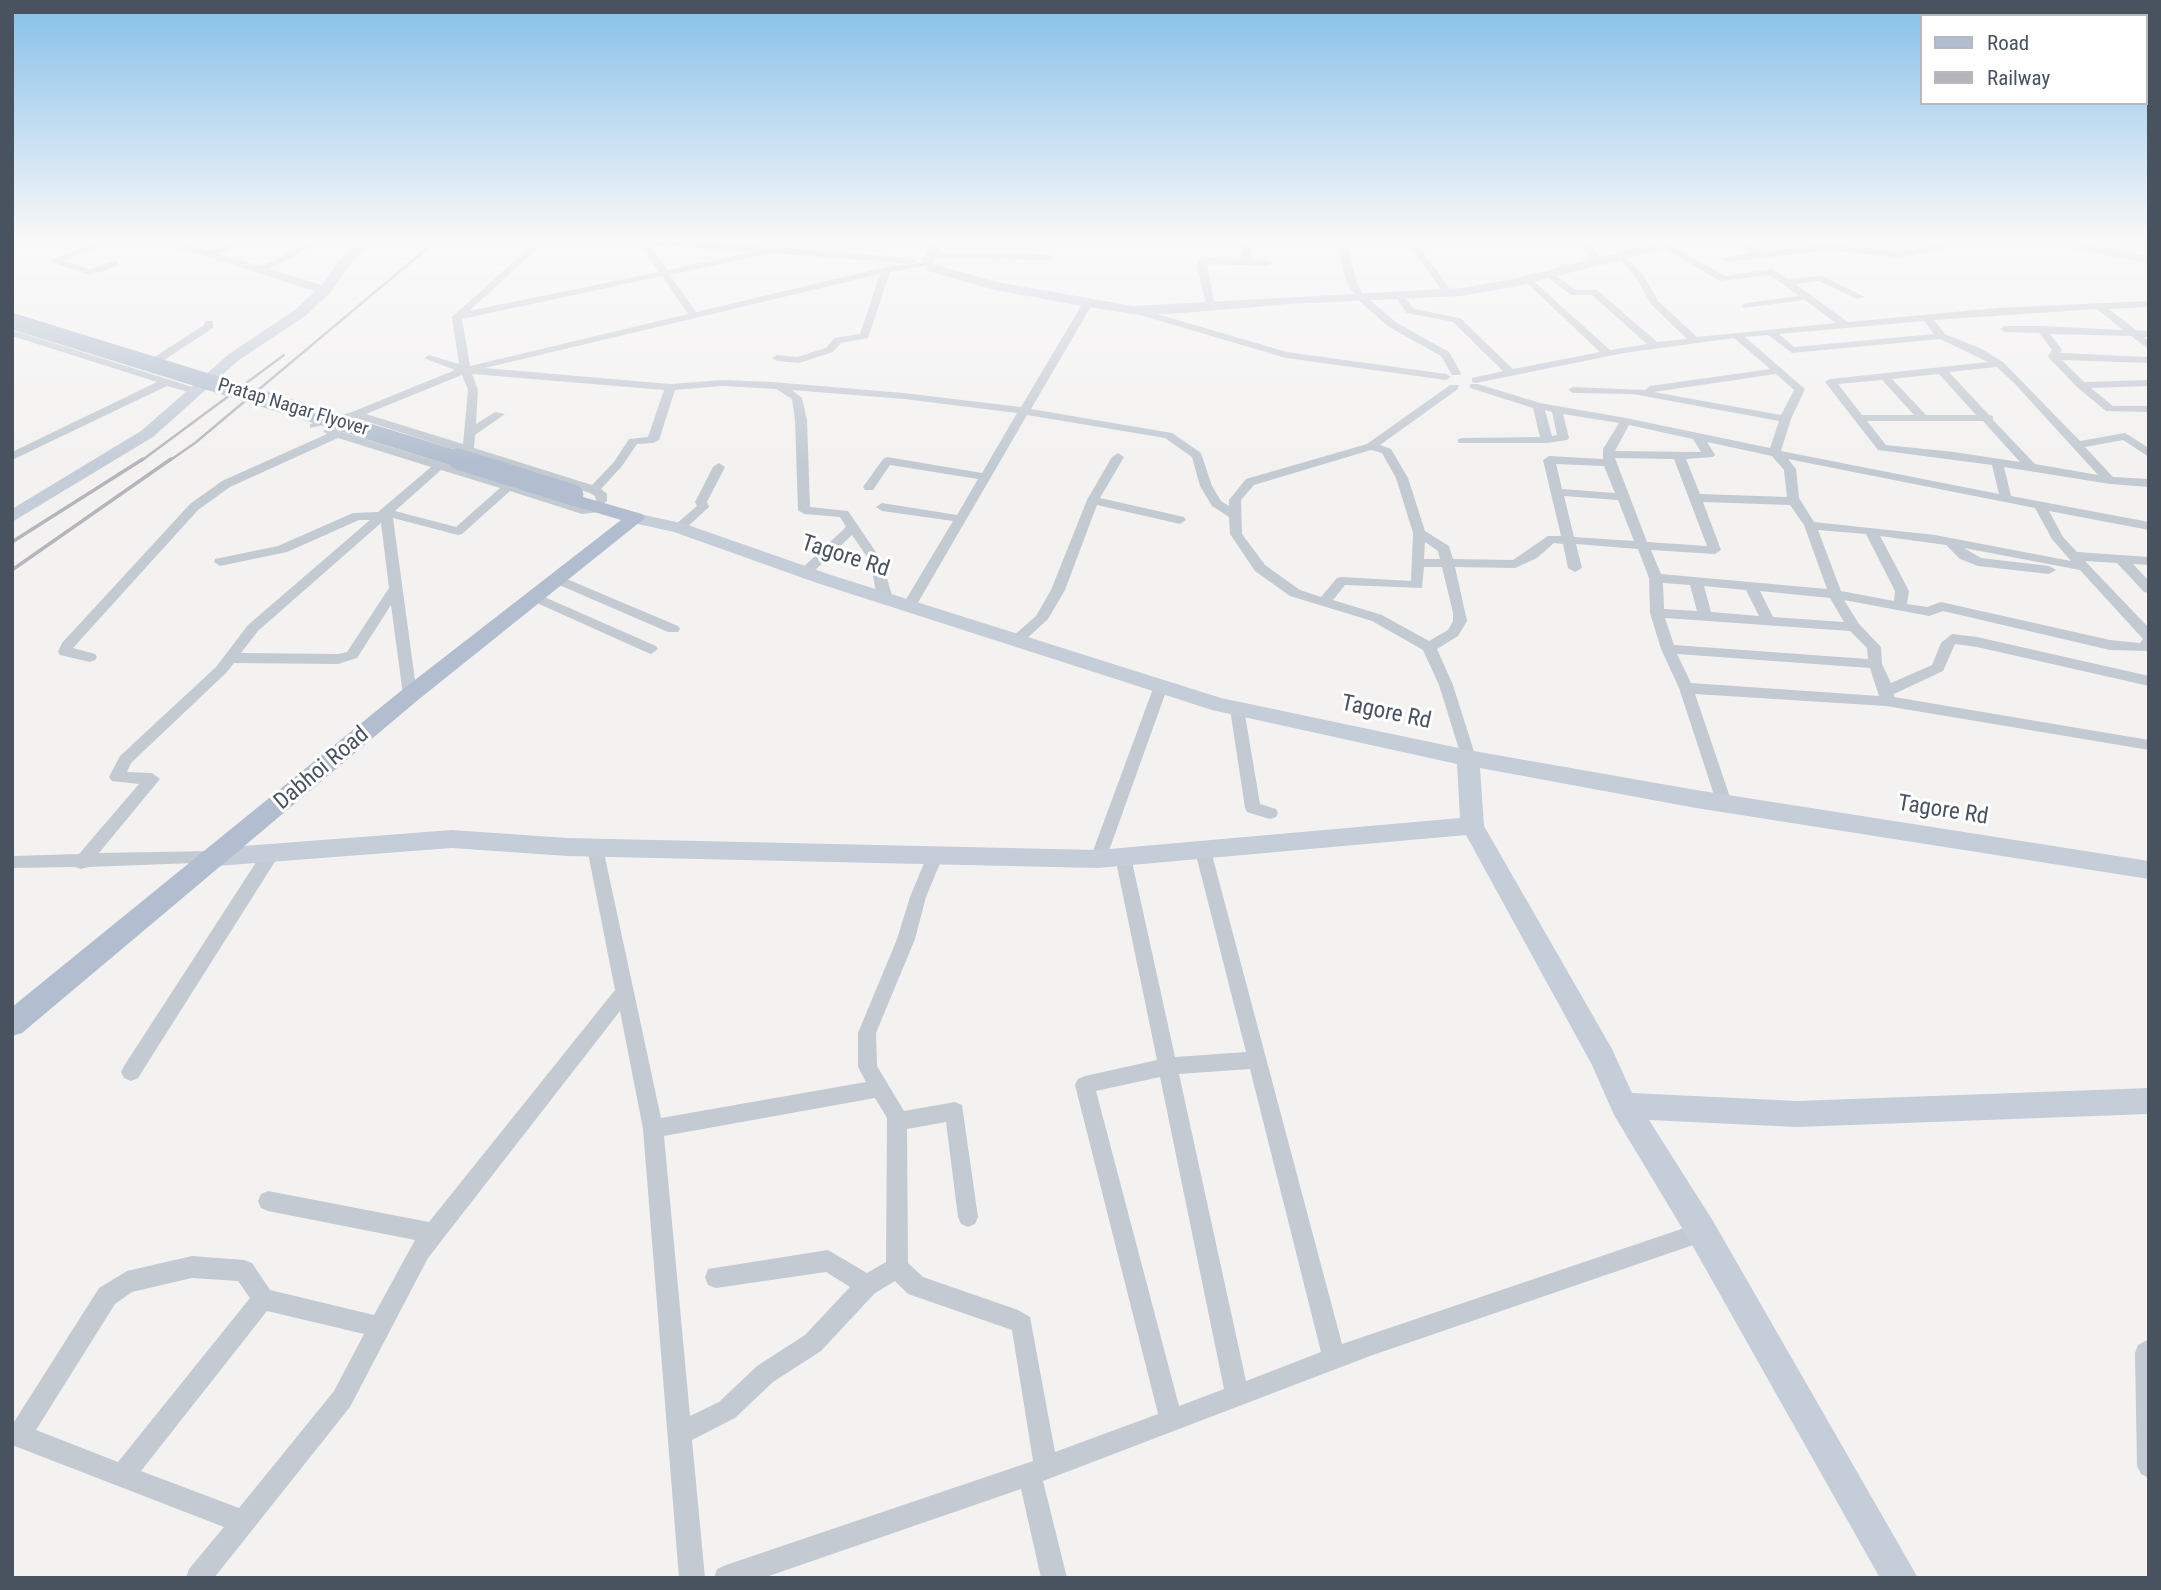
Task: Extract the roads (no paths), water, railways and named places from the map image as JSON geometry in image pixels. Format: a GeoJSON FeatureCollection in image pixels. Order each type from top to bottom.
{"type":"FeatureCollection","features":[{"type":"Feature","properties":{"kind":"main road","name":"Pratap Nagar Flyover"},"geometry":{"type":"LineString","coordinates":[[13,330],[591,499],[635,518]]}},
{"type":"Feature","properties":{"kind":"main road","name":"Dabhoi Road"},"geometry":{"type":"LineString","coordinates":[[12,1024],[410,695],[555,578],[635,518]]}},
{"type":"Feature","properties":{"kind":"street"},"geometry":{"type":"LineString","coordinates":[[16,314],[211,377]]}},
{"type":"Feature","properties":{"kind":"street"},"geometry":{"type":"LineString","coordinates":[[12,517],[137,441],[234,357],[298,314]]}},
{"type":"Feature","properties":{"kind":"street"},"geometry":{"type":"LineString","coordinates":[[457,317],[460,314]]}},
{"type":"Feature","properties":{"kind":"street"},"geometry":{"type":"LineString","coordinates":[[457,317],[470,314]]}},
{"type":"Feature","properties":{"kind":"street"},"geometry":{"type":"LineString","coordinates":[[670,387],[653,440],[633,441],[582,510],[314,426],[356,414],[465,370],[702,314]]}},
{"type":"Feature","properties":{"kind":"street"},"geometry":{"type":"LineString","coordinates":[[777,358],[799,360],[813,353],[829,350],[838,341],[864,336],[871,314]]}},
{"type":"Feature","properties":{"kind":"street"},"geometry":{"type":"LineString","coordinates":[[909,606],[1081,314]]}},
{"type":"Feature","properties":{"kind":"street"},"geometry":{"type":"LineString","coordinates":[[1147,314],[1286,355],[1452,379],[1470,376],[1475,383],[1538,407],[1626,421],[2149,526]]}},
{"type":"Feature","properties":{"kind":"street"},"geometry":{"type":"LineString","coordinates":[[1380,314],[1393,325],[1445,354],[1452,379]]}},
{"type":"Feature","properties":{"kind":"street"},"geometry":{"type":"LineString","coordinates":[[1427,314],[1456,320],[1511,373]]}},
{"type":"Feature","properties":{"kind":"street"},"geometry":{"type":"LineString","coordinates":[[1566,314],[1608,354]]}},
{"type":"Feature","properties":{"kind":"street"},"geometry":{"type":"LineString","coordinates":[[1619,314],[1656,346]]}},
{"type":"Feature","properties":{"kind":"street"},"geometry":{"type":"LineString","coordinates":[[1667,314],[1695,341]]}},
{"type":"Feature","properties":{"kind":"street"},"geometry":{"type":"LineString","coordinates":[[1832,314],[1846,325]]}},
{"type":"Feature","properties":{"kind":"street"},"geometry":{"type":"LineString","coordinates":[[1475,383],[1511,373],[1608,354],[1736,335],[1977,314]]}},
{"type":"Feature","properties":{"kind":"street"},"geometry":{"type":"LineString","coordinates":[[2065,314],[2085,332]]}},
{"type":"Feature","properties":{"kind":"street"},"geometry":{"type":"LineString","coordinates":[[2109,314],[2149,346]]}},
{"type":"Feature","properties":{"kind":"street"},"geometry":{"type":"LineString","coordinates":[[457,317],[465,370],[473,390],[468,448]]}},
{"type":"Feature","properties":{"kind":"street"},"geometry":{"type":"LineString","coordinates":[[1927,318],[1941,336]]}},
{"type":"Feature","properties":{"kind":"street"},"geometry":{"type":"LineString","coordinates":[[157,360],[209,326],[209,323]]}},
{"type":"Feature","properties":{"kind":"street"},"geometry":{"type":"LineString","coordinates":[[2005,329],[2149,334]]}},
{"type":"Feature","properties":{"kind":"street"},"geometry":{"type":"LineString","coordinates":[[2041,329],[2057,351],[2053,356]]}},
{"type":"Feature","properties":{"kind":"street"},"geometry":{"type":"LineString","coordinates":[[13,330],[195,391]]}},
{"type":"Feature","properties":{"kind":"street"},"geometry":{"type":"LineString","coordinates":[[1770,332],[1792,350],[1941,336],[1979,351],[2020,383],[2110,480]]}},
{"type":"Feature","properties":{"kind":"street"},"geometry":{"type":"LineString","coordinates":[[1736,335],[1800,389],[1785,419],[1775,452]]}},
{"type":"Feature","properties":{"kind":"street"},"geometry":{"type":"LineString","coordinates":[[2053,356],[2149,360]]}},
{"type":"Feature","properties":{"kind":"street"},"geometry":{"type":"LineString","coordinates":[[2053,356],[2081,385],[2110,409],[2149,409]]}},
{"type":"Feature","properties":{"kind":"street"},"geometry":{"type":"LineString","coordinates":[[429,358],[465,370],[670,387],[722,383],[778,385],[904,396],[1024,411],[1168,435],[1197,455],[1206,486],[1216,503],[1235,515]]}},
{"type":"Feature","properties":{"kind":"street"},"geometry":{"type":"LineString","coordinates":[[1999,364],[1830,382],[1882,448],[2149,483]]}},
{"type":"Feature","properties":{"kind":"street"},"geometry":{"type":"LineString","coordinates":[[1941,370],[1989,418],[2032,467]]}},
{"type":"Feature","properties":{"kind":"street"},"geometry":{"type":"LineString","coordinates":[[1573,390],[1633,391],[1776,371]]}},
{"type":"Feature","properties":{"kind":"street"},"geometry":{"type":"LineString","coordinates":[[1884,376],[1923,418]]}},
{"type":"Feature","properties":{"kind":"street"},"geometry":{"type":"LineString","coordinates":[[1452,379],[1371,446],[1250,482],[1235,500],[1236,534],[1260,568],[1295,593],[1377,618],[1429,647],[1446,685],[1468,758],[1472,826],[1602,1058],[1624,1106],[1702,1232],[1899,1578]]}},
{"type":"Feature","properties":{"kind":"street"},"geometry":{"type":"LineString","coordinates":[[12,457],[166,382]]}},
{"type":"Feature","properties":{"kind":"street"},"geometry":{"type":"LineString","coordinates":[[2081,385],[2149,383]]}},
{"type":"Feature","properties":{"kind":"street"},"geometry":{"type":"LineString","coordinates":[[778,385],[797,398],[801,420],[804,510],[844,514],[876,561],[886,598]]}},
{"type":"Feature","properties":{"kind":"street"},"geometry":{"type":"LineString","coordinates":[[1633,391],[1785,419]]}},
{"type":"Feature","properties":{"kind":"street"},"geometry":{"type":"LineString","coordinates":[[1538,407],[1547,440]]}},
{"type":"Feature","properties":{"kind":"street"},"geometry":{"type":"LineString","coordinates":[[1462,441],[1563,438],[1557,410]]}},
{"type":"Feature","properties":{"kind":"street"},"geometry":{"type":"LineString","coordinates":[[356,414],[468,448],[591,499]]}},
{"type":"Feature","properties":{"kind":"street"},"geometry":{"type":"LineString","coordinates":[[468,435],[499,414]]}},
{"type":"Feature","properties":{"kind":"street"},"geometry":{"type":"LineString","coordinates":[[1861,418],[1989,418]]}},
{"type":"Feature","properties":{"kind":"street"},"geometry":{"type":"LineString","coordinates":[[1626,421],[1609,449],[1609,458],[1656,578],[1657,614],[1668,649],[1686,688],[1724,803]]}},
{"type":"Feature","properties":{"kind":"street"},"geometry":{"type":"LineString","coordinates":[[90,657],[65,652],[67,646],[194,507],[226,484],[337,434]]}},
{"type":"Feature","properties":{"kind":"street"},"geometry":{"type":"LineString","coordinates":[[2077,445],[2125,436],[2149,454]]}},
{"type":"Feature","properties":{"kind":"street"},"geometry":{"type":"LineString","coordinates":[[1575,568],[1549,460],[1709,455],[1698,437]]}},
{"type":"Feature","properties":{"kind":"street"},"geometry":{"type":"LineString","coordinates":[[1324,602],[1342,581],[1417,585],[1419,533],[1402,478],[1387,451],[1371,446]]}},
{"type":"Feature","properties":{"kind":"street"},"geometry":{"type":"LineString","coordinates":[[1775,452],[1790,469],[1795,501],[1810,525],[1839,604],[1854,627],[1874,647],[1875,664],[1886,696]]}},
{"type":"Feature","properties":{"kind":"street"},"geometry":{"type":"LineString","coordinates":[[1418,562],[1515,564],[1552,539],[1715,550],[1679,456]]}},
{"type":"Feature","properties":{"kind":"street"},"geometry":{"type":"LineString","coordinates":[[1017,640],[1041,619],[1058,590],[1093,500],[1118,457]]}},
{"type":"Feature","properties":{"kind":"street"},"geometry":{"type":"LineString","coordinates":[[869,487],[887,461],[986,477]]}},
{"type":"Feature","properties":{"kind":"street"},"geometry":{"type":"LineString","coordinates":[[1997,461],[2006,499]]}},
{"type":"Feature","properties":{"kind":"street"},"geometry":{"type":"LineString","coordinates":[[80,863],[152,779],[117,777],[125,760],[230,658],[253,628],[440,465]]}},
{"type":"Feature","properties":{"kind":"street"},"geometry":{"type":"LineString","coordinates":[[678,528],[703,507],[701,502],[719,467]]}},
{"type":"Feature","properties":{"kind":"street"},"geometry":{"type":"LineString","coordinates":[[220,562],[272,552],[357,516],[383,514],[458,531],[509,487]]}},
{"type":"Feature","properties":{"kind":"street"},"geometry":{"type":"LineString","coordinates":[[1556,492],[1625,497]]}},
{"type":"Feature","properties":{"kind":"street"},"geometry":{"type":"LineString","coordinates":[[1695,498],[1795,501]]}},
{"type":"Feature","properties":{"kind":"street"},"geometry":{"type":"LineString","coordinates":[[1093,500],[1180,520]]}},
{"type":"Feature","properties":{"kind":"street"},"geometry":{"type":"LineString","coordinates":[[1656,578],[1836,594],[1929,612],[1941,606],[2110,645],[2143,648],[2149,639],[2058,539],[2039,504]]}},
{"type":"Feature","properties":{"kind":"street"},"geometry":{"type":"LineString","coordinates":[[882,507],[961,519]]}},
{"type":"Feature","properties":{"kind":"street"},"geometry":{"type":"LineString","coordinates":[[383,514],[410,695]]}},
{"type":"Feature","properties":{"kind":"street","name":"Tagore Rd"},"geometry":{"type":"LineString","coordinates":[[635,518],[678,528],[909,606],[1237,709],[1468,758],[1724,803],[2149,870]]}},
{"type":"Feature","properties":{"kind":"street"},"geometry":{"type":"LineString","coordinates":[[1810,525],[1950,541],[1965,556],[1978,562],[2083,566],[2120,558],[2149,561]]}},
{"type":"Feature","properties":{"kind":"street"},"geometry":{"type":"LineString","coordinates":[[805,572],[853,527]]}},
{"type":"Feature","properties":{"kind":"street"},"geometry":{"type":"LineString","coordinates":[[1871,531],[1902,591],[1900,607]]}},
{"type":"Feature","properties":{"kind":"street"},"geometry":{"type":"LineString","coordinates":[[1419,533],[1444,549],[1460,621],[1447,639],[1429,647]]}},
{"type":"Feature","properties":{"kind":"street"},"geometry":{"type":"LineString","coordinates":[[2120,558],[2149,590]]}},
{"type":"Feature","properties":{"kind":"street"},"geometry":{"type":"LineString","coordinates":[[555,578],[673,629]]}},
{"type":"Feature","properties":{"kind":"street"},"geometry":{"type":"LineString","coordinates":[[1696,582],[1705,617]]}},
{"type":"Feature","properties":{"kind":"street"},"geometry":{"type":"LineString","coordinates":[[1751,586],[1768,621]]}},
{"type":"Feature","properties":{"kind":"street"},"geometry":{"type":"LineString","coordinates":[[230,658],[338,659],[352,655],[396,588]]}},
{"type":"Feature","properties":{"kind":"street"},"geometry":{"type":"LineString","coordinates":[[533,596],[650,649]]}},
{"type":"Feature","properties":{"kind":"street"},"geometry":{"type":"LineString","coordinates":[[1657,614],[1854,627]]}},
{"type":"Feature","properties":{"kind":"street"},"geometry":{"type":"LineString","coordinates":[[1886,696],[1938,668],[1946,646],[1952,639],[1977,642],[2149,681]]}},
{"type":"Feature","properties":{"kind":"street"},"geometry":{"type":"LineString","coordinates":[[1668,649],[1875,664]]}},
{"type":"Feature","properties":{"kind":"street"},"geometry":{"type":"LineString","coordinates":[[1098,859],[1161,686]]}},
{"type":"Feature","properties":{"kind":"street"},"geometry":{"type":"LineString","coordinates":[[1686,688],[1886,696],[2149,746]]}},
{"type":"Feature","properties":{"kind":"street"},"geometry":{"type":"LineString","coordinates":[[1237,709],[1253,808],[1270,813]]}},
{"type":"Feature","properties":{"kind":"street"},"geometry":{"type":"LineString","coordinates":[[12,862],[80,863],[270,855],[452,839],[595,848],[1098,859],[1203,852],[1472,826]]}},
{"type":"Feature","properties":{"kind":"street"},"geometry":{"type":"LineString","coordinates":[[595,848],[653,1129],[692,1578]]}},
{"type":"Feature","properties":{"kind":"street"},"geometry":{"type":"LineString","coordinates":[[1203,852],[1334,1358]]}},
{"type":"Feature","properties":{"kind":"street"},"geometry":{"type":"LineString","coordinates":[[131,1072],[270,855]]}},
{"type":"Feature","properties":{"kind":"street"},"geometry":{"type":"LineString","coordinates":[[934,856],[906,939],[867,1032],[868,1066],[897,1122],[897,1268],[916,1286],[1018,1321],[1022,1325],[1037,1471],[1054,1578]]}},
{"type":"Feature","properties":{"kind":"street"},"geometry":{"type":"LineString","coordinates":[[1123,857],[1170,1066],[1237,1394]]}},
{"type":"Feature","properties":{"kind":"street"},"geometry":{"type":"LineString","coordinates":[[198,1578],[342,1399],[420,1250],[624,992]]}},
{"type":"Feature","properties":{"kind":"street"},"geometry":{"type":"LineString","coordinates":[[1171,1419],[1085,1085],[1170,1066],[1258,1060]]}},
{"type":"Feature","properties":{"kind":"street"},"geometry":{"type":"LineString","coordinates":[[653,1129],[880,1087]]}},
{"type":"Feature","properties":{"kind":"street"},"geometry":{"type":"LineString","coordinates":[[1624,1106],[1797,1114],[2149,1101]]}},
{"type":"Feature","properties":{"kind":"street"},"geometry":{"type":"LineString","coordinates":[[897,1122],[955,1111],[968,1217]]}},
{"type":"Feature","properties":{"kind":"street"},"geometry":{"type":"LineString","coordinates":[[268,1201],[433,1233]]}},
{"type":"Feature","properties":{"kind":"street"},"geometry":{"type":"LineString","coordinates":[[726,1578],[1037,1471],[1334,1358],[1702,1232]]}},
{"type":"Feature","properties":{"kind":"street"},"geometry":{"type":"LineString","coordinates":[[716,1277],[828,1261],[867,1285]]}},
{"type":"Feature","properties":{"kind":"street"},"geometry":{"type":"LineString","coordinates":[[243,1522],[16,1435],[101,1303],[127,1282],[192,1267],[244,1271],[263,1299],[380,1327]]}},
{"type":"Feature","properties":{"kind":"street"},"geometry":{"type":"LineString","coordinates":[[679,1434],[727,1410],[765,1374],[813,1343],[867,1285],[897,1268]]}},
{"type":"Feature","properties":{"kind":"street"},"geometry":{"type":"LineString","coordinates":[[122,1475],[263,1299]]}},
{"type":"Feature","properties":{"kind":"street"},"geometry":{"type":"LineString","coordinates":[[2149,1350],[2146,1353],[2149,1466]]}},
{"type":"Feature","properties":{"kind":"railway"},"geometry":{"type":"LineString","coordinates":[[169,461],[195,443],[349,314]]}},
{"type":"Feature","properties":{"kind":"railway"},"geometry":{"type":"LineString","coordinates":[[141,461],[284,355]]}},
{"type":"Feature","properties":{"kind":"railway"},"geometry":{"type":"LineString","coordinates":[[12,542],[143,459]]}},
{"type":"Feature","properties":{"kind":"railway"},"geometry":{"type":"LineString","coordinates":[[12,570],[171,459]]}}]}
